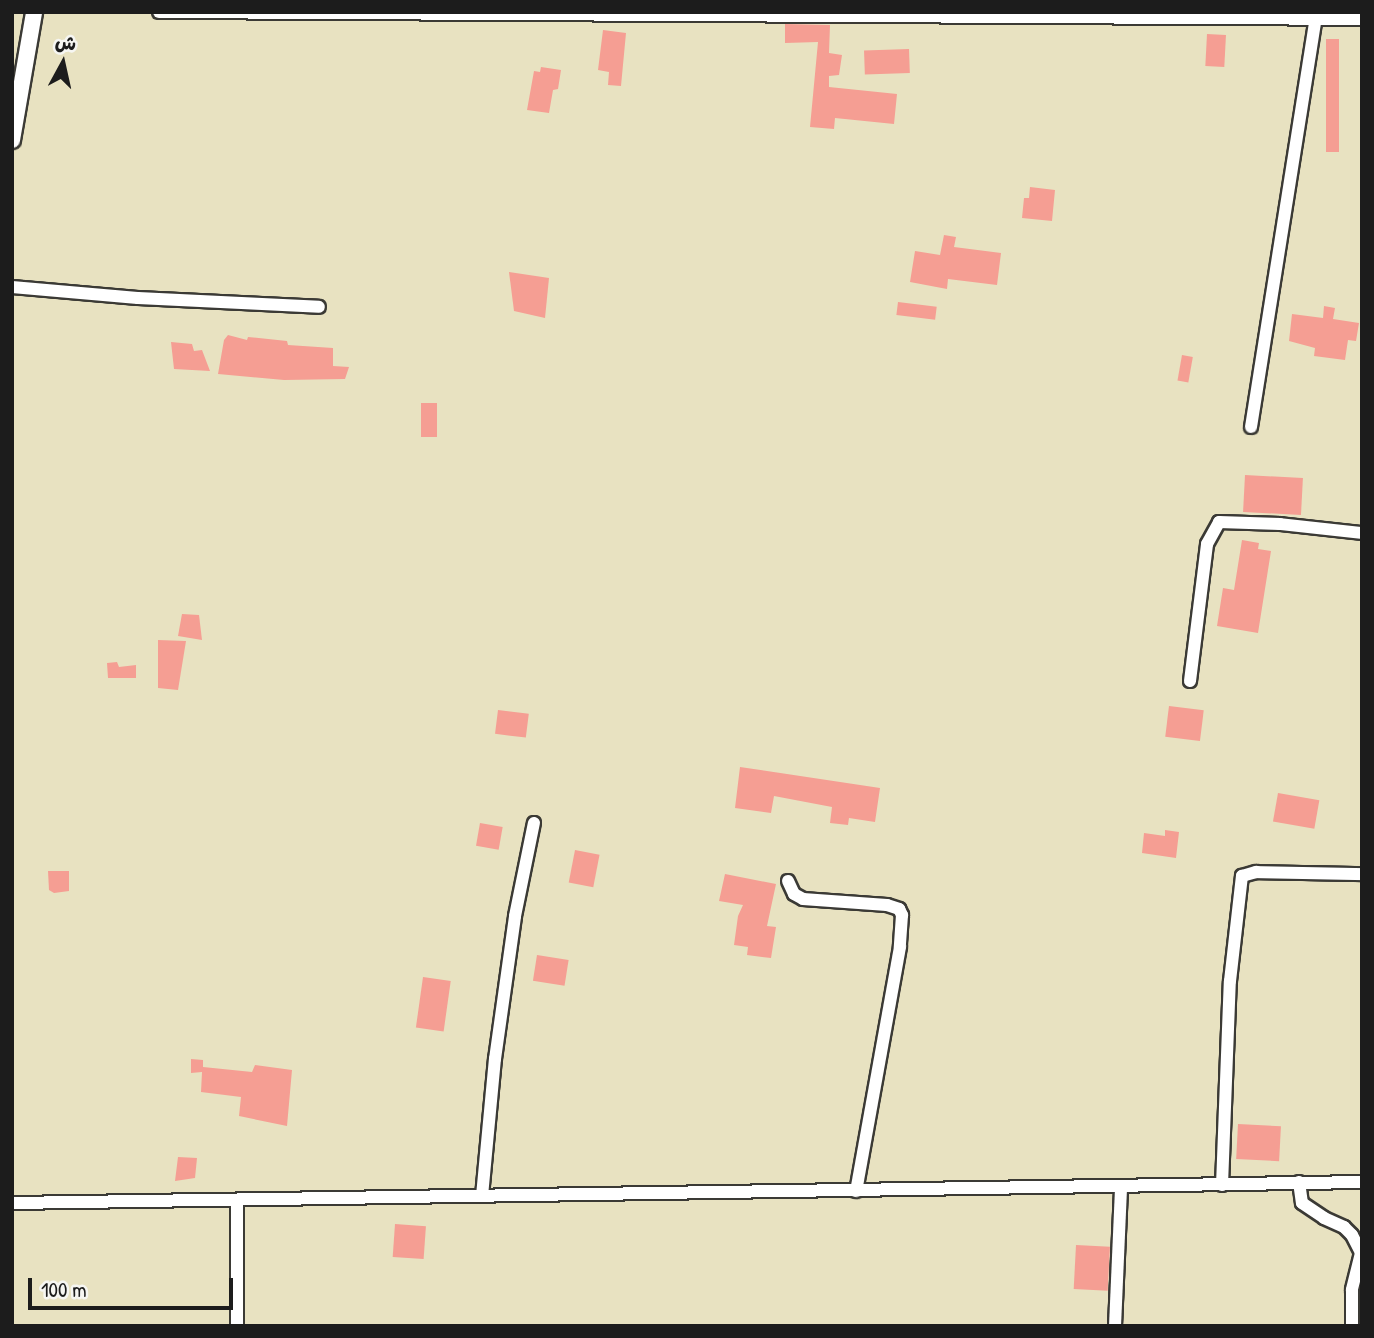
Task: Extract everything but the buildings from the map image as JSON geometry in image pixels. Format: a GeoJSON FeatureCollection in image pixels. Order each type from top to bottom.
{"type":"FeatureCollection","features":[{"type":"Feature","properties":{"kind":"street"},"geometry":{"type":"LineString","coordinates":[[12,140],[34,12]]}},
{"type":"Feature","properties":{"kind":"street"},"geometry":{"type":"LineString","coordinates":[[159,12],[925,14],[1362,19]]}},
{"type":"Feature","properties":{"kind":"street"},"geometry":{"type":"LineString","coordinates":[[1251,427],[1316,18]]}},
{"type":"Feature","properties":{"kind":"street"},"geometry":{"type":"LineString","coordinates":[[12,287],[138,298],[319,307]]}},
{"type":"Feature","properties":{"kind":"street"},"geometry":{"type":"LineString","coordinates":[[1190,681],[1207,544],[1219,523],[1280,524],[1362,533]]}},
{"type":"Feature","properties":{"kind":"street"},"geometry":{"type":"LineString","coordinates":[[482,1196],[495,1059],[515,916],[534,823]]}},
{"type":"Feature","properties":{"kind":"street"},"geometry":{"type":"LineString","coordinates":[[1222,1185],[1230,981],[1242,876],[1256,872],[1362,874]]}},
{"type":"Feature","properties":{"kind":"street"},"geometry":{"type":"LineString","coordinates":[[788,881],[794,894],[803,899],[887,905],[899,909],[902,915],[900,947],[856,1191]]}},
{"type":"Feature","properties":{"kind":"street"},"geometry":{"type":"LineString","coordinates":[[1299,1182],[1302,1203],[1324,1219],[1344,1227],[1362,1253],[1352,1290],[1352,1326]]}},
{"type":"Feature","properties":{"kind":"street"},"geometry":{"type":"LineString","coordinates":[[12,1202],[1362,1182]]}},
{"type":"Feature","properties":{"kind":"street"},"geometry":{"type":"LineString","coordinates":[[1115,1326],[1121,1186]]}},
{"type":"Feature","properties":{"kind":"street"},"geometry":{"type":"LineString","coordinates":[[237,1200],[237,1326]]}}]}
